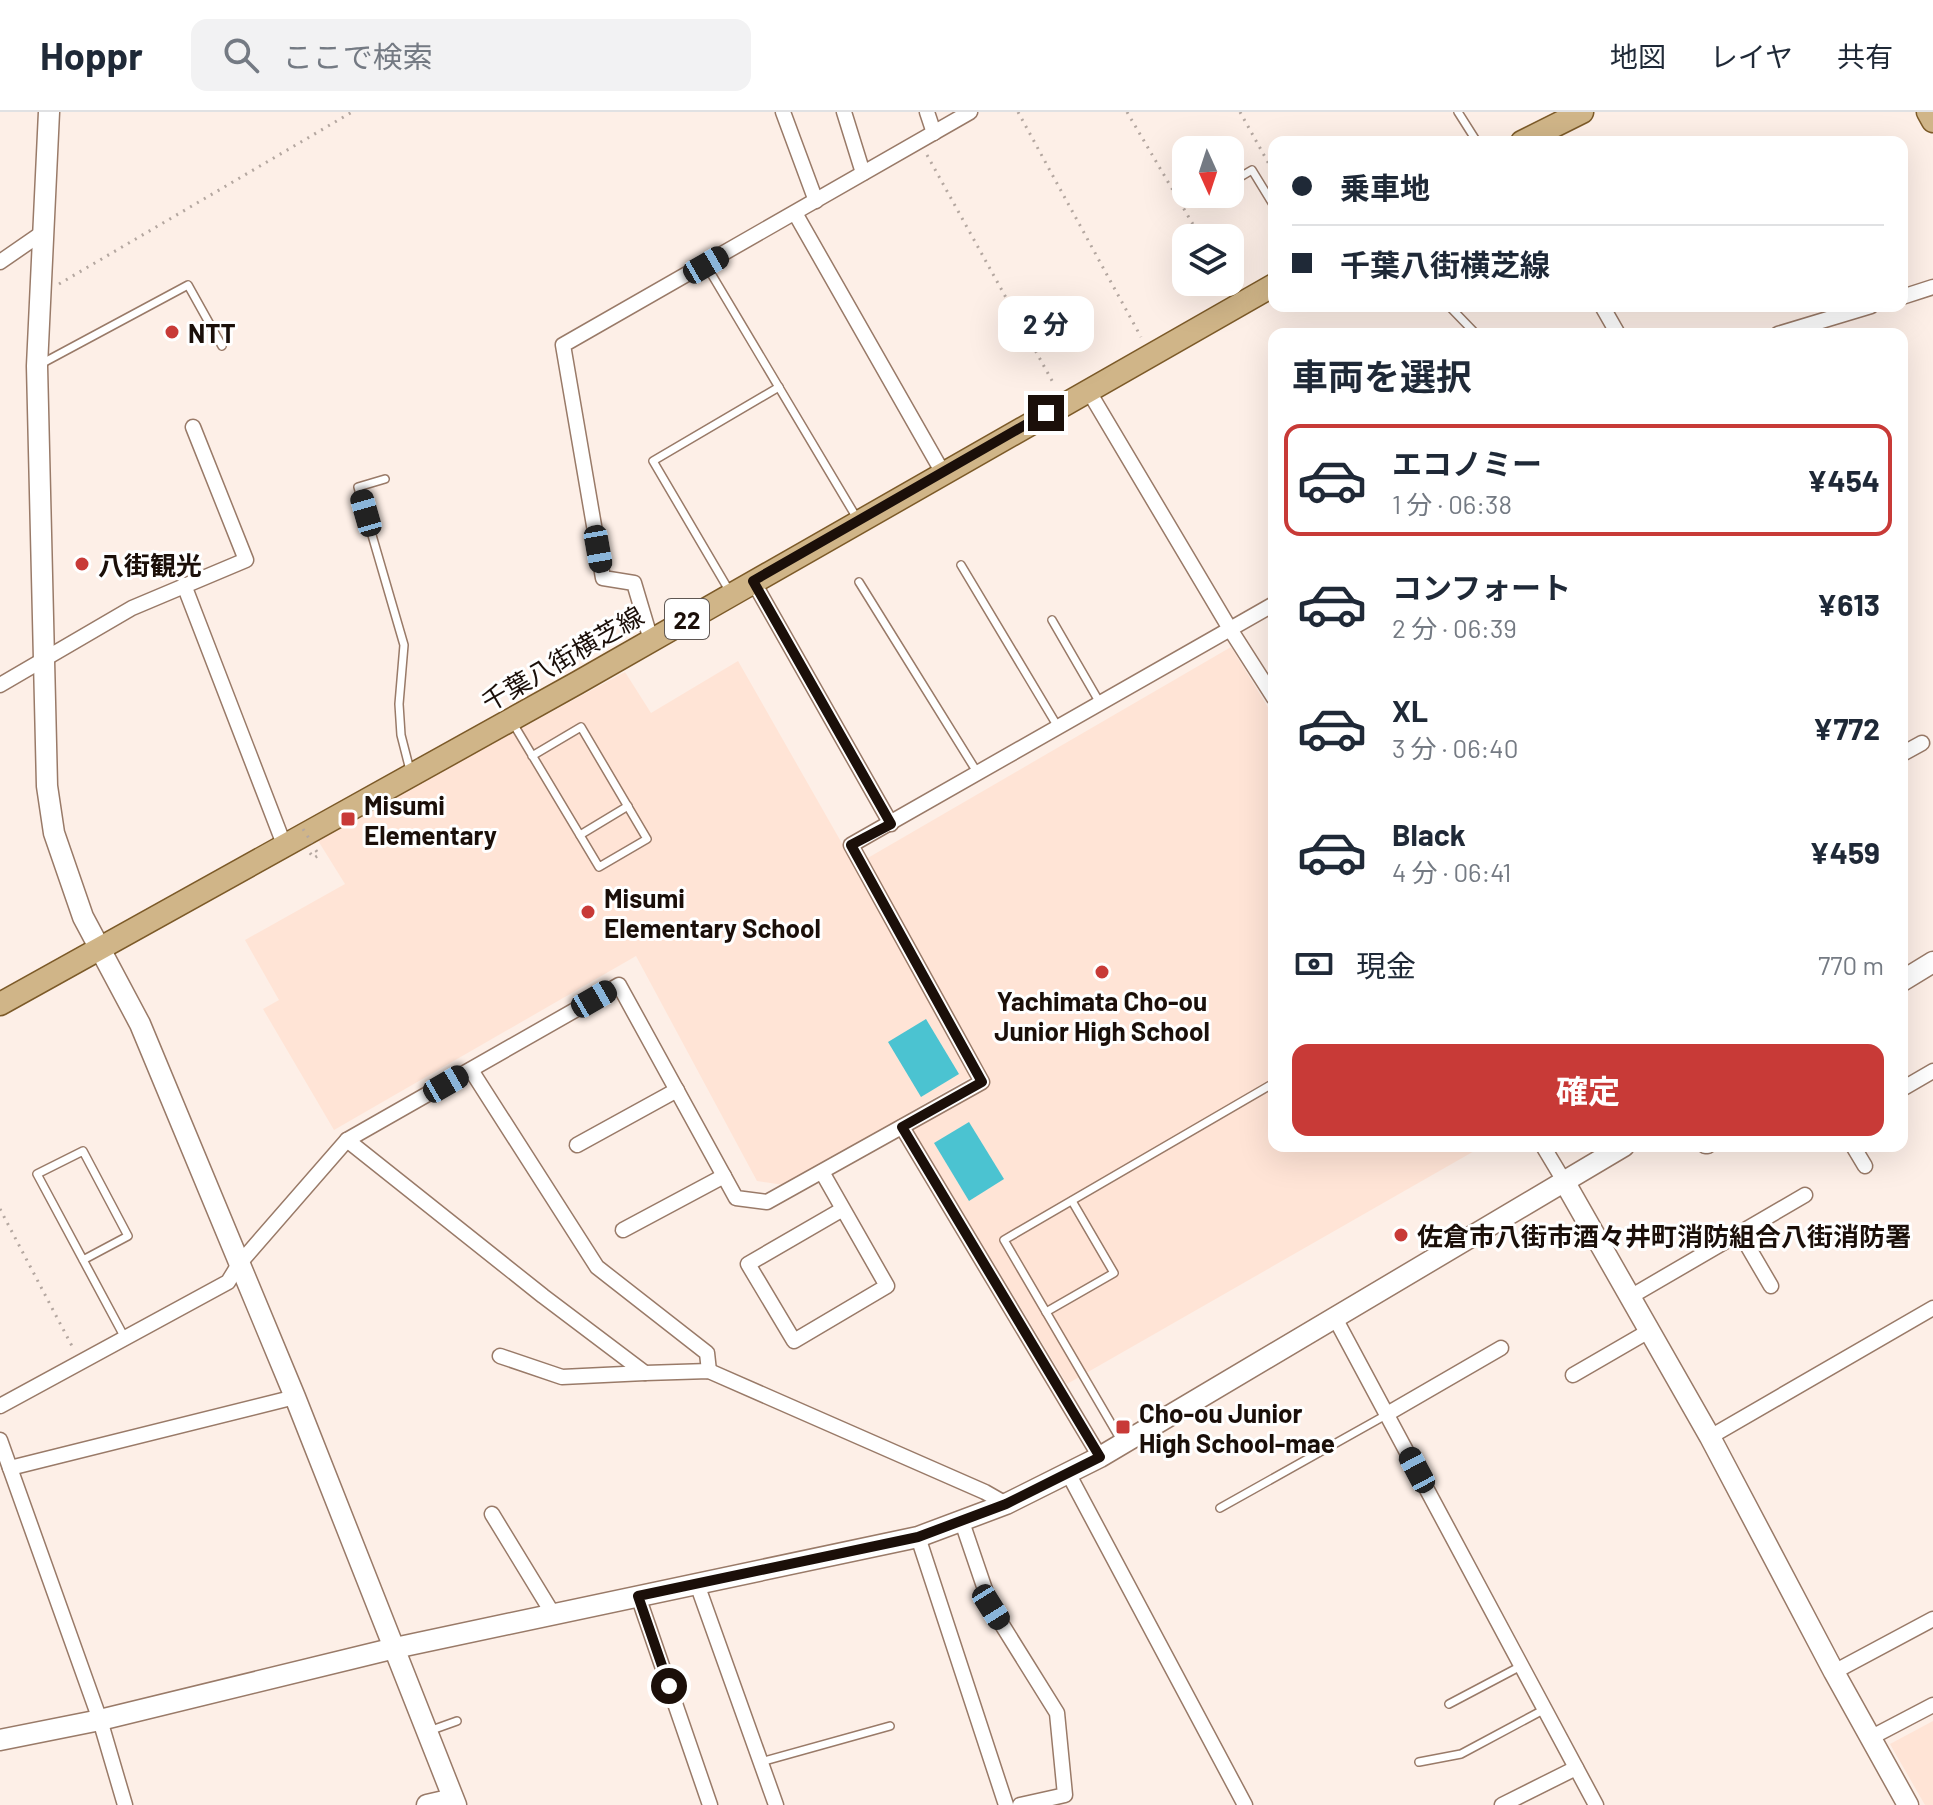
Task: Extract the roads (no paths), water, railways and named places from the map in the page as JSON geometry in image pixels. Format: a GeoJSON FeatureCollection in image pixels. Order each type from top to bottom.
{"type":"FeatureCollection","features":[{"type":"Feature","properties":{"kind":"main road"},"geometry":{"type":"LineString","coordinates":[[1928,112],[1933,121]]}},
{"type":"Feature","properties":{"kind":"main road"},"geometry":{"type":"LineString","coordinates":[[1532,136],[1569,114]]}},
{"type":"Feature","properties":{"kind":"main road","name":"千葉八街横芝線"},"geometry":{"type":"LineString","coordinates":[[1,999],[285,847],[1268,288]]}},
{"type":"Feature","properties":{"kind":"street"},"geometry":{"type":"LineString","coordinates":[[49,112],[37,366],[47,786],[54,833],[67,876],[98,949],[140,1024],[295,1397],[454,1802],[427,1805]]}},
{"type":"Feature","properties":{"kind":"street"},"geometry":{"type":"LineString","coordinates":[[783,112],[816,201]]}},
{"type":"Feature","properties":{"kind":"street"},"geometry":{"type":"LineString","coordinates":[[844,112],[863,173]]}},
{"type":"Feature","properties":{"kind":"street"},"geometry":{"type":"LineString","coordinates":[[927,112],[934,133]]}},
{"type":"Feature","properties":{"kind":"street"},"geometry":{"type":"LineString","coordinates":[[651,640],[634,583],[603,578],[563,345],[970,112]]}},
{"type":"Feature","properties":{"kind":"street"},"geometry":{"type":"LineString","coordinates":[[795,213],[943,473]]}},
{"type":"Feature","properties":{"kind":"street"},"geometry":{"type":"LineString","coordinates":[[0,262],[42,233]]}},
{"type":"Feature","properties":{"kind":"street"},"geometry":{"type":"LineString","coordinates":[[1908,295],[1933,287]]}},
{"type":"Feature","properties":{"kind":"street"},"geometry":{"type":"LineString","coordinates":[[1798,328],[1851,312]]}},
{"type":"Feature","properties":{"kind":"street"},"geometry":{"type":"LineString","coordinates":[[1088,390],[1268,689]]}},
{"type":"Feature","properties":{"kind":"street"},"geometry":{"type":"LineString","coordinates":[[0,685],[132,608],[246,560],[193,427]]}},
{"type":"Feature","properties":{"kind":"street"},"geometry":{"type":"LineString","coordinates":[[753,581],[891,824]]}},
{"type":"Feature","properties":{"kind":"street"},"geometry":{"type":"LineString","coordinates":[[184,585],[285,847]]}},
{"type":"Feature","properties":{"kind":"street"},"geometry":{"type":"LineString","coordinates":[[0,1406],[228,1282],[239,1264],[347,1140],[619,985],[736,1198],[767,1202],[982,1082],[851,845],[1268,607]]}},
{"type":"Feature","properties":{"kind":"street"},"geometry":{"type":"LineString","coordinates":[[1908,751],[1922,743]]}},
{"type":"Feature","properties":{"kind":"street"},"geometry":{"type":"LineString","coordinates":[[1908,977],[1933,962]]}},
{"type":"Feature","properties":{"kind":"street"},"geometry":{"type":"LineString","coordinates":[[471,1070],[597,1267],[707,1353],[709,1371]]}},
{"type":"Feature","properties":{"kind":"street"},"geometry":{"type":"LineString","coordinates":[[1908,1086],[1933,1071]]}},
{"type":"Feature","properties":{"kind":"street"},"geometry":{"type":"LineString","coordinates":[[577,1145],[677,1090]]}},
{"type":"Feature","properties":{"kind":"street"},"geometry":{"type":"LineString","coordinates":[[902,1127],[1100,1457]]}},
{"type":"Feature","properties":{"kind":"street"},"geometry":{"type":"LineString","coordinates":[[347,1140],[645,1373]]}},
{"type":"Feature","properties":{"kind":"street"},"geometry":{"type":"LineString","coordinates":[[1547,1152],[1710,1437],[1908,1805]]}},
{"type":"Feature","properties":{"kind":"street"},"geometry":{"type":"LineString","coordinates":[[0,1740],[100,1720],[395,1648],[562,1617],[638,1596],[918,1537],[962,1522],[1006,1504],[1100,1457],[1614,1152]]}},
{"type":"Feature","properties":{"kind":"street"},"geometry":{"type":"LineString","coordinates":[[1857,1152],[1865,1166]]}},
{"type":"Feature","properties":{"kind":"street"},"geometry":{"type":"LineString","coordinates":[[822,1172],[887,1286],[794,1341],[748,1264],[843,1209]]}},
{"type":"Feature","properties":{"kind":"street"},"geometry":{"type":"LineString","coordinates":[[623,1230],[724,1176]]}},
{"type":"Feature","properties":{"kind":"street"},"geometry":{"type":"LineString","coordinates":[[1630,1297],[1805,1195]]}},
{"type":"Feature","properties":{"kind":"street"},"geometry":{"type":"LineString","coordinates":[[1740,1233],[1771,1286]]}},
{"type":"Feature","properties":{"kind":"street"},"geometry":{"type":"LineString","coordinates":[[1710,1437],[1933,1308]]}},
{"type":"Feature","properties":{"kind":"street"},"geometry":{"type":"LineString","coordinates":[[1335,1318],[1596,1805]]}},
{"type":"Feature","properties":{"kind":"street"},"geometry":{"type":"LineString","coordinates":[[1573,1375],[1649,1331]]}},
{"type":"Feature","properties":{"kind":"street"},"geometry":{"type":"LineString","coordinates":[[1387,1414],[1501,1348]]}},
{"type":"Feature","properties":{"kind":"street"},"geometry":{"type":"LineString","coordinates":[[500,1356],[562,1377],[709,1371],[1006,1504]]}},
{"type":"Feature","properties":{"kind":"street"},"geometry":{"type":"LineString","coordinates":[[5,1469],[295,1397]]}},
{"type":"Feature","properties":{"kind":"street"},"geometry":{"type":"LineString","coordinates":[[0,1440],[5,1469],[100,1720],[125,1805]]}},
{"type":"Feature","properties":{"kind":"street"},"geometry":{"type":"LineString","coordinates":[[1068,1473],[1245,1805]]}},
{"type":"Feature","properties":{"kind":"street"},"geometry":{"type":"LineString","coordinates":[[492,1514],[562,1617]]}},
{"type":"Feature","properties":{"kind":"street"},"geometry":{"type":"LineString","coordinates":[[962,1522],[991,1607],[1057,1713],[1065,1795],[1027,1804]]}},
{"type":"Feature","properties":{"kind":"street"},"geometry":{"type":"LineString","coordinates":[[918,1537],[1006,1805]]}},
{"type":"Feature","properties":{"kind":"street"},"geometry":{"type":"LineString","coordinates":[[697,1584],[776,1805]]}},
{"type":"Feature","properties":{"kind":"street"},"geometry":{"type":"LineString","coordinates":[[638,1596],[710,1805]]}},
{"type":"Feature","properties":{"kind":"street"},"geometry":{"type":"LineString","coordinates":[[1834,1672],[1933,1619]]}},
{"type":"Feature","properties":{"kind":"street"},"geometry":{"type":"LineString","coordinates":[[1870,1738],[1933,1705]]}},
{"type":"Feature","properties":{"kind":"street"},"geometry":{"type":"LineString","coordinates":[[1502,1805],[1576,1768]]}},
{"type":"Feature","properties":{"kind":"lane"},"geometry":{"type":"LineString","coordinates":[[1458,112],[1473,136]]}},
{"type":"Feature","properties":{"kind":"lane"},"geometry":{"type":"LineString","coordinates":[[1244,175],[1252,170],[1268,196]]}},
{"type":"Feature","properties":{"kind":"lane"},"geometry":{"type":"LineString","coordinates":[[706,265],[859,521]]}},
{"type":"Feature","properties":{"kind":"lane"},"geometry":{"type":"LineString","coordinates":[[37,366],[188,285],[222,346]]}},
{"type":"Feature","properties":{"kind":"lane"},"geometry":{"type":"LineString","coordinates":[[1455,312],[1470,328]]}},
{"type":"Feature","properties":{"kind":"lane"},"geometry":{"type":"LineString","coordinates":[[731,593],[653,461],[779,387]]}},
{"type":"Feature","properties":{"kind":"lane"},"geometry":{"type":"LineString","coordinates":[[385,479],[358,487],[404,645],[399,704],[401,735],[411,776]]}},
{"type":"Feature","properties":{"kind":"lane"},"geometry":{"type":"LineString","coordinates":[[961,565],[1058,727]]}},
{"type":"Feature","properties":{"kind":"lane"},"geometry":{"type":"LineString","coordinates":[[859,582],[978,774]]}},
{"type":"Feature","properties":{"kind":"lane"},"geometry":{"type":"LineString","coordinates":[[1052,620],[1100,703]]}},
{"type":"Feature","properties":{"kind":"lane"},"geometry":{"type":"LineString","coordinates":[[511,720],[532,756],[599,867],[647,839],[581,727],[532,756]]}},
{"type":"Feature","properties":{"kind":"lane"},"geometry":{"type":"LineString","coordinates":[[580,835],[628,806]]}},
{"type":"Feature","properties":{"kind":"lane"},"geometry":{"type":"LineString","coordinates":[[1123,1443],[1004,1240],[1268,1087]]}},
{"type":"Feature","properties":{"kind":"lane"},"geometry":{"type":"LineString","coordinates":[[83,1260],[128,1236],[83,1151],[37,1174],[83,1260],[125,1338]]}},
{"type":"Feature","properties":{"kind":"lane"},"geometry":{"type":"LineString","coordinates":[[1046,1312],[1114,1273],[1072,1201]]}},
{"type":"Feature","properties":{"kind":"lane"},"geometry":{"type":"LineString","coordinates":[[1220,1508],[1387,1414]]}},
{"type":"Feature","properties":{"kind":"lane"},"geometry":{"type":"LineString","coordinates":[[1449,1704],[1521,1666]]}},
{"type":"Feature","properties":{"kind":"lane"},"geometry":{"type":"LineString","coordinates":[[1419,1762],[1461,1754],[1545,1709]]}},
{"type":"Feature","properties":{"kind":"lane"},"geometry":{"type":"LineString","coordinates":[[427,1731],[457,1721]]}},
{"type":"Feature","properties":{"kind":"lane"},"geometry":{"type":"LineString","coordinates":[[761,1762],[890,1726]]}},
{"type":"Feature","properties":{"kind":"water"},"geometry":{"type":"Polygon","coordinates":[[[926,1019],[959,1074],[921,1097],[888,1042],[926,1019]]]}},
{"type":"Feature","properties":{"kind":"water"},"geometry":{"type":"Polygon","coordinates":[[[969,1122],[1004,1179],[969,1201],[934,1143],[969,1122]]]}},
{"type":"Feature","properties":{"kind":"place","name":"NTT"},"geometry":{"type":"Point","coordinates":[172,332]}},
{"type":"Feature","properties":{"kind":"place","name":"八街観光"},"geometry":{"type":"Point","coordinates":[82,564]}},
{"type":"Feature","properties":{"kind":"place","name":"Misumi Elementary"},"geometry":{"type":"Point","coordinates":[348,819]}},
{"type":"Feature","properties":{"kind":"place","name":"Misumi Elementary School"},"geometry":{"type":"Point","coordinates":[588,912]}},
{"type":"Feature","properties":{"kind":"place","name":"Yachimata Cho-ou Junior High School"},"geometry":{"type":"Point","coordinates":[1102,972]}},
{"type":"Feature","properties":{"kind":"place","name":"佐倉市八街市酒々井町消防組合八街消防署"},"geometry":{"type":"Point","coordinates":[1401,1235]}},
{"type":"Feature","properties":{"kind":"place","name":"Cho-ou Junior High School-mae"},"geometry":{"type":"Point","coordinates":[1123,1427]}}]}
